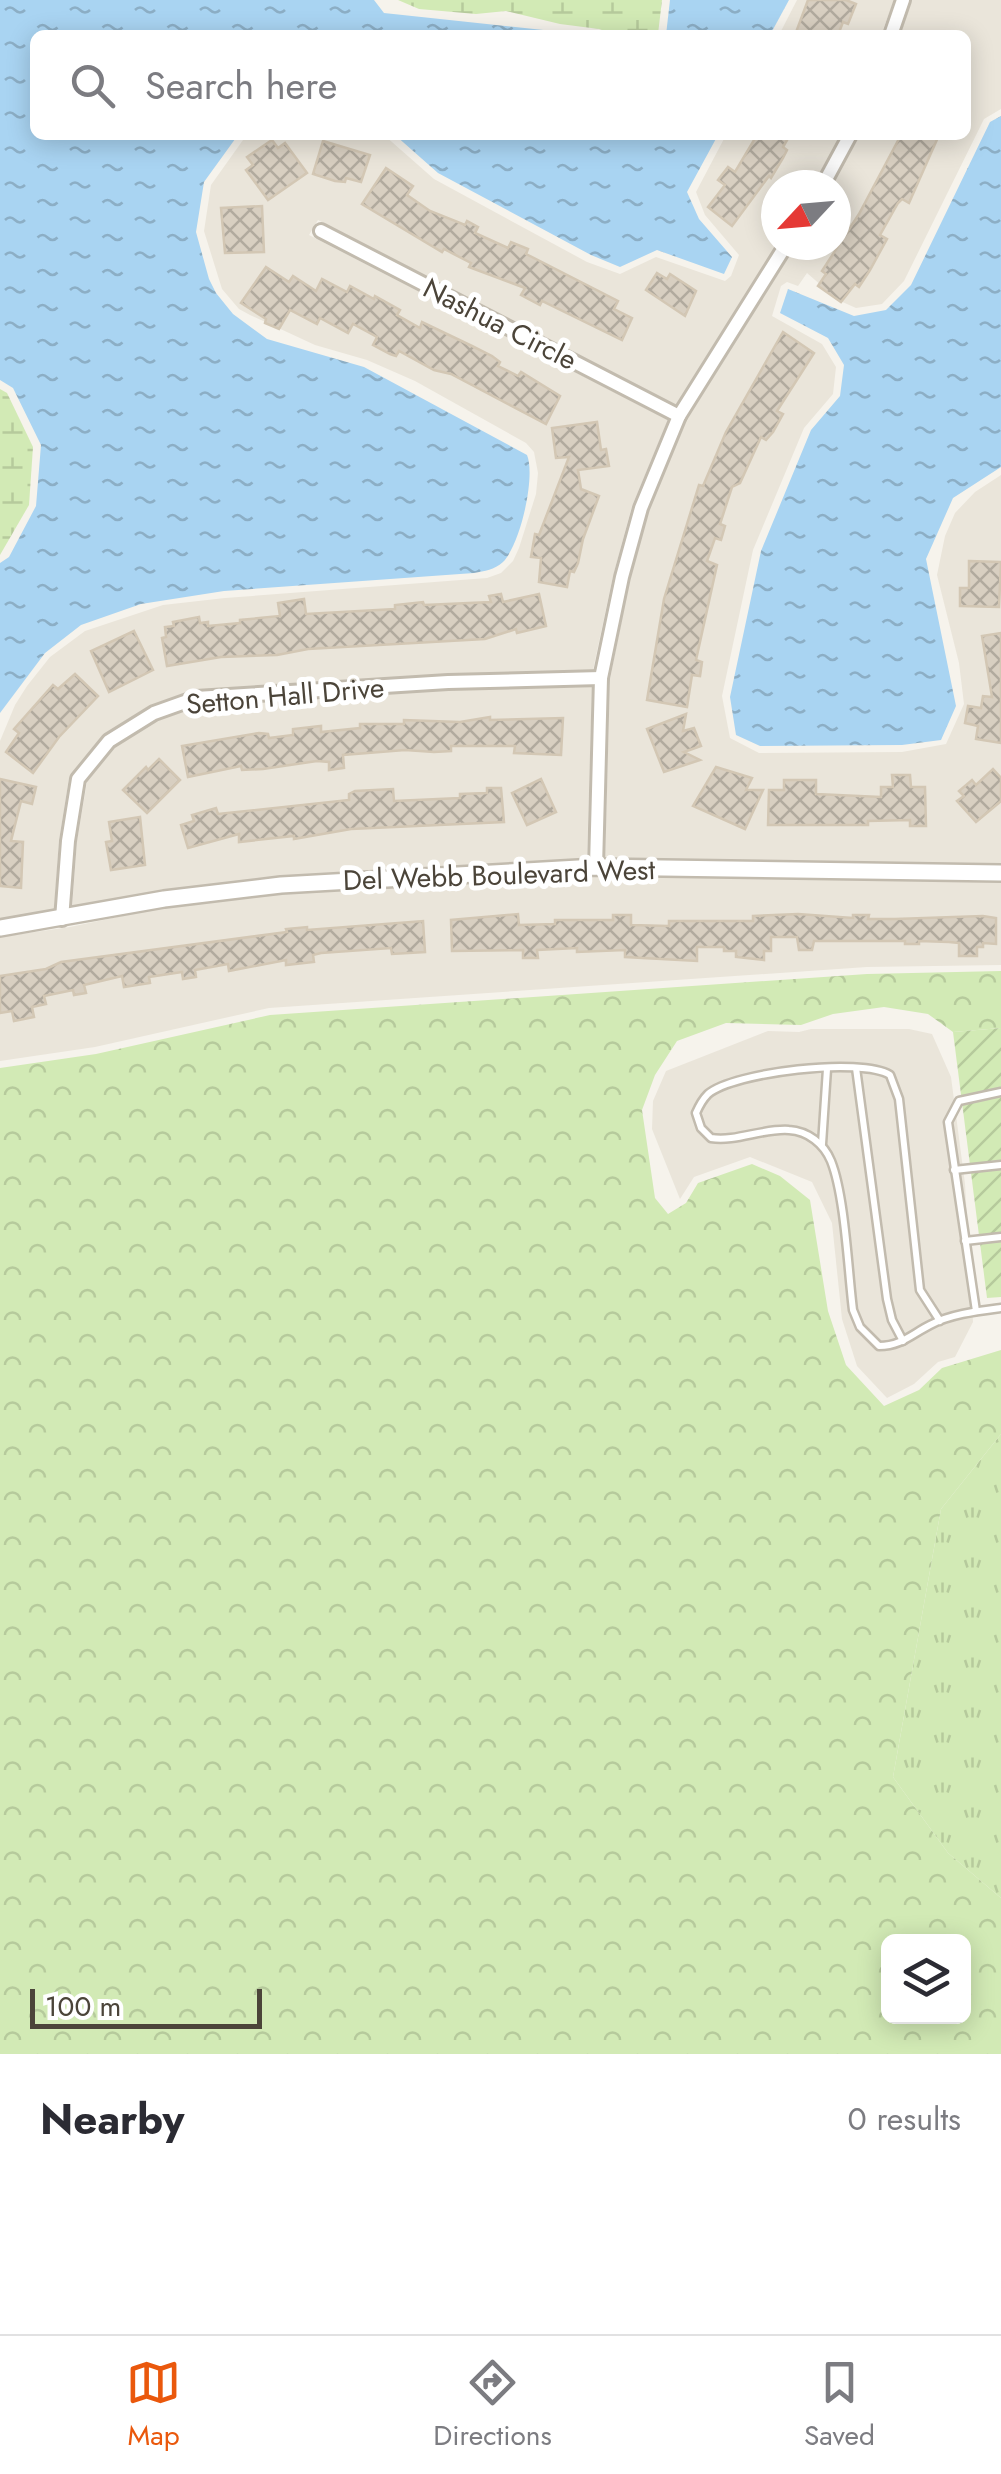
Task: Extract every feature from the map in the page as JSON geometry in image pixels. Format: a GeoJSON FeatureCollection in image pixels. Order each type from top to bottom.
{"type":"FeatureCollection","features":[{"type":"Feature","properties":{"kind":"street"},"geometry":{"type":"LineString","coordinates":[[892,30],[903,0]]}},
{"type":"Feature","properties":{"kind":"street"},"geometry":{"type":"LineString","coordinates":[[831,170],[847,140]]}},
{"type":"Feature","properties":{"kind":"street","name":"Nashua Circle"},"geometry":{"type":"LineString","coordinates":[[320,231],[679,416]]}},
{"type":"Feature","properties":{"kind":"street"},"geometry":{"type":"LineString","coordinates":[[596,867],[601,678],[641,508],[679,416],[777,260]]}},
{"type":"Feature","properties":{"kind":"street","name":"Setton Hall Drive"},"geometry":{"type":"LineString","coordinates":[[62,920],[78,779],[109,741],[154,713],[196,698],[448,682],[601,678]]}},
{"type":"Feature","properties":{"kind":"street","name":"Del Webb Boulevard West"},"geometry":{"type":"LineString","coordinates":[[0,928],[164,899],[281,885],[596,867],[1001,873]]}},
{"type":"Feature","properties":{"kind":"lane"},"geometry":{"type":"LineString","coordinates":[[856,1067],[887,1298],[903,1341]]}},
{"type":"Feature","properties":{"kind":"lane"},"geometry":{"type":"LineString","coordinates":[[940,1321],[920,1290],[899,1099],[894,1083],[881,1070],[856,1067],[760,1075],[706,1095],[696,1113],[701,1128],[711,1138],[790,1130],[808,1134],[822,1146],[837,1186],[853,1310],[860,1327],[879,1346],[892,1346],[940,1321],[1001,1308]]}},
{"type":"Feature","properties":{"kind":"lane"},"geometry":{"type":"LineString","coordinates":[[822,1146],[827,1069]]}},
{"type":"Feature","properties":{"kind":"lane"},"geometry":{"type":"LineString","coordinates":[[976,1311],[948,1122],[954,1106],[968,1098],[1001,1092]]}},
{"type":"Feature","properties":{"kind":"lane"},"geometry":{"type":"LineString","coordinates":[[954,1170],[1001,1165]]}},
{"type":"Feature","properties":{"kind":"lane"},"geometry":{"type":"LineString","coordinates":[[965,1242],[1001,1237]]}},
{"type":"Feature","properties":{"kind":"shaded area"},"geometry":{"type":"Polygon","coordinates":[[[797,0],[894,0],[883,30],[782,30],[797,0]]]}},
{"type":"Feature","properties":{"kind":"shaded area"},"geometry":{"type":"Polygon","coordinates":[[[912,0],[1001,0],[1001,109],[984,119],[904,281],[882,304],[856,308],[838,300],[807,273],[798,286],[787,282],[781,286],[772,316],[822,344],[836,367],[833,394],[804,428],[753,550],[722,696],[730,738],[759,753],[902,752],[946,744],[964,704],[959,663],[937,575],[945,536],[955,513],[975,492],[1001,475],[1001,864],[605,859],[610,679],[630,578],[649,509],[687,419],[787,260],[851,260],[851,170],[840,170],[857,140],[971,140],[971,30],[902,30],[912,0]]]}},
{"type":"Feature","properties":{"kind":"shaded area"},"geometry":{"type":"Polygon","coordinates":[[[243,140],[390,140],[434,179],[587,262],[620,274],[656,257],[725,281],[739,255],[705,215],[696,192],[723,140],[838,140],[821,170],[761,170],[761,260],[768,260],[676,405],[318,220],[309,235],[668,420],[632,506],[593,670],[448,674],[193,691],[149,706],[104,734],[69,778],[59,840],[54,912],[0,920],[0,741],[15,705],[50,657],[85,631],[163,605],[487,578],[501,573],[513,561],[536,494],[534,452],[526,443],[415,381],[367,360],[315,345],[239,309],[222,289],[204,231],[211,185],[243,140]]]}},
{"type":"Feature","properties":{"kind":"shaded area"},"geometry":{"type":"Polygon","coordinates":[[[592,687],[587,859],[280,877],[164,891],[72,909],[77,841],[87,782],[114,747],[157,720],[197,706],[448,690],[592,687]]]}},
{"type":"Feature","properties":{"kind":"shaded area"},"geometry":{"type":"Polygon","coordinates":[[[595,875],[1001,881],[1001,965],[867,967],[269,1008],[95,1047],[0,1061],[0,937],[165,907],[281,893],[595,875]]]}},
{"type":"Feature","properties":{"kind":"shaded area"},"geometry":{"type":"Polygon","coordinates":[[[909,1029],[932,1034],[951,1077],[965,1184],[973,1322],[955,1357],[938,1362],[914,1384],[887,1398],[857,1366],[842,1319],[832,1223],[812,1182],[750,1157],[694,1177],[680,1199],[652,1129],[653,1101],[666,1071],[768,1031],[909,1029]]]}},
{"type":"Feature","properties":{"kind":"green space"},"geometry":{"type":"Polygon","coordinates":[[[398,0],[662,0],[658,30],[602,30],[506,11],[476,14],[419,9],[398,0]]]}},
{"type":"Feature","properties":{"kind":"green space"},"geometry":{"type":"Polygon","coordinates":[[[0,389],[7,393],[33,447],[29,505],[0,555],[0,389]]]}},
{"type":"Feature","properties":{"kind":"green space"},"geometry":{"type":"Polygon","coordinates":[[[1001,971],[1001,1028],[953,1032],[928,1014],[884,1007],[833,1014],[801,1025],[726,1023],[677,1041],[655,1075],[642,1110],[655,1198],[668,1214],[686,1203],[698,1183],[752,1164],[780,1176],[810,1200],[828,1311],[846,1365],[884,1406],[919,1390],[942,1368],[1001,1350],[1001,1434],[941,1509],[893,1777],[948,1853],[1001,1898],[1001,2054],[0,2054],[0,1068],[96,1054],[270,1015],[867,974],[1001,971]]]}},
{"type":"Feature","properties":{"kind":"green space"},"geometry":{"type":"Polygon","coordinates":[[[1001,1028],[1001,1297],[987,1298],[953,1032],[1001,1028]]]}},
{"type":"Feature","properties":{"kind":"green space"},"geometry":{"type":"Polygon","coordinates":[[[1001,1434],[1001,1898],[948,1853],[893,1777],[941,1509],[1001,1434]]]}},
{"type":"Feature","properties":{"kind":"water"},"geometry":{"type":"Polygon","coordinates":[[[0,0],[374,0],[384,13],[544,30],[30,30],[30,140],[234,140],[204,182],[196,232],[209,279],[233,314],[267,339],[364,367],[527,455],[525,510],[503,562],[474,573],[224,591],[141,604],[81,625],[45,653],[0,713],[0,563],[9,557],[36,506],[41,445],[13,388],[0,380],[0,0]]]}},
{"type":"Feature","properties":{"kind":"water"},"geometry":{"type":"Polygon","coordinates":[[[670,0],[789,0],[773,30],[667,30],[670,0]]]}},
{"type":"Feature","properties":{"kind":"water"},"geometry":{"type":"Polygon","coordinates":[[[1001,116],[1001,467],[953,498],[926,559],[956,706],[941,740],[902,745],[760,746],[736,735],[730,697],[761,551],[811,430],[840,396],[844,365],[828,338],[780,313],[788,289],[854,316],[886,310],[911,285],[990,122],[1001,116]]]}},
{"type":"Feature","properties":{"kind":"water"},"geometry":{"type":"Polygon","coordinates":[[[401,140],[715,140],[687,192],[699,219],[732,257],[724,274],[657,250],[620,267],[438,173],[401,140]]]}},
{"type":"Feature","properties":{"kind":"building"},"geometry":{"type":"Polygon","coordinates":[[[808,0],[846,0],[856,4],[848,24],[843,22],[840,30],[797,30],[808,0]]]}},
{"type":"Feature","properties":{"kind":"building"},"geometry":{"type":"Polygon","coordinates":[[[272,140],[278,148],[285,143],[307,173],[268,200],[246,170],[253,165],[247,157],[272,140]]]}},
{"type":"Feature","properties":{"kind":"building"},"geometry":{"type":"Polygon","coordinates":[[[754,140],[787,140],[783,147],[787,150],[776,170],[761,170],[761,187],[732,226],[708,207],[725,185],[718,180],[728,167],[735,172],[754,140]]]}},
{"type":"Feature","properties":{"kind":"building"},"geometry":{"type":"Polygon","coordinates":[[[898,140],[937,140],[909,203],[902,199],[898,203],[880,235],[887,239],[870,270],[859,287],[855,284],[841,302],[818,286],[829,260],[851,260],[851,226],[898,140]]]}},
{"type":"Feature","properties":{"kind":"building"},"geometry":{"type":"Polygon","coordinates":[[[323,141],[370,155],[361,182],[346,178],[345,182],[335,181],[313,174],[323,141]]]}},
{"type":"Feature","properties":{"kind":"building"},"geometry":{"type":"Polygon","coordinates":[[[386,168],[413,186],[407,195],[430,211],[465,225],[467,221],[478,227],[475,233],[508,248],[511,242],[528,249],[526,254],[618,301],[614,309],[632,318],[622,340],[542,301],[540,305],[521,295],[525,288],[469,267],[471,263],[444,249],[442,252],[362,204],[386,168]]]}},
{"type":"Feature","properties":{"kind":"building"},"geometry":{"type":"Polygon","coordinates":[[[262,206],[264,252],[225,253],[221,208],[262,206]]]}},
{"type":"Feature","properties":{"kind":"building"},"geometry":{"type":"Polygon","coordinates":[[[266,267],[289,282],[293,276],[316,291],[322,279],[347,292],[350,286],[374,299],[375,296],[400,310],[397,315],[420,328],[422,322],[472,346],[500,362],[498,366],[518,376],[521,372],[560,396],[546,424],[451,374],[434,370],[399,351],[396,356],[390,354],[373,345],[377,337],[353,324],[348,333],[320,318],[317,324],[290,310],[279,329],[265,323],[266,319],[241,303],[266,267]]]}},
{"type":"Feature","properties":{"kind":"building"},"geometry":{"type":"Polygon","coordinates":[[[657,273],[667,279],[670,274],[696,291],[685,316],[646,290],[657,273]]]}},
{"type":"Feature","properties":{"kind":"building"},"geometry":{"type":"Polygon","coordinates":[[[783,332],[814,353],[777,411],[783,414],[773,432],[766,440],[761,437],[740,483],[732,487],[720,524],[725,526],[721,540],[715,538],[707,561],[717,565],[696,660],[702,662],[700,676],[692,675],[687,707],[647,700],[664,599],[699,485],[703,486],[726,432],[783,332]]]}},
{"type":"Feature","properties":{"kind":"building"},"geometry":{"type":"Polygon","coordinates":[[[597,422],[601,450],[606,449],[609,466],[578,470],[581,489],[599,496],[578,563],[574,572],[570,571],[567,587],[539,582],[541,558],[531,557],[535,534],[539,535],[569,457],[556,458],[552,428],[597,422]]]}},
{"type":"Feature","properties":{"kind":"building"},"geometry":{"type":"Polygon","coordinates":[[[969,561],[1001,562],[999,607],[960,606],[960,588],[969,588],[969,561]]]}},
{"type":"Feature","properties":{"kind":"building"},"geometry":{"type":"Polygon","coordinates":[[[501,594],[503,602],[539,594],[546,626],[517,633],[516,629],[485,639],[308,649],[167,666],[162,638],[166,637],[165,627],[174,626],[173,622],[199,617],[200,623],[208,622],[208,626],[280,616],[278,603],[304,599],[306,614],[395,609],[395,605],[423,602],[491,602],[489,596],[501,594]]]}},
{"type":"Feature","properties":{"kind":"building"},"geometry":{"type":"Polygon","coordinates":[[[134,631],[153,670],[109,692],[91,651],[134,631]]]}},
{"type":"Feature","properties":{"kind":"building"},"geometry":{"type":"Polygon","coordinates":[[[1001,633],[1001,743],[976,739],[978,726],[965,723],[968,706],[981,708],[983,696],[992,697],[982,636],[1001,633]]]}},
{"type":"Feature","properties":{"kind":"building"},"geometry":{"type":"Polygon","coordinates":[[[75,674],[98,696],[59,737],[33,773],[6,752],[19,733],[14,729],[53,685],[58,689],[75,674]]]}},
{"type":"Feature","properties":{"kind":"building"},"geometry":{"type":"Polygon","coordinates":[[[686,714],[683,731],[694,728],[701,746],[684,752],[700,760],[664,772],[647,729],[686,714]]]}},
{"type":"Feature","properties":{"kind":"building"},"geometry":{"type":"Polygon","coordinates":[[[490,717],[563,718],[561,755],[514,753],[515,746],[451,746],[451,751],[343,755],[344,768],[329,770],[329,762],[317,761],[263,769],[242,770],[241,766],[188,777],[182,746],[259,733],[268,734],[269,738],[293,735],[293,729],[321,726],[321,732],[360,728],[360,724],[404,724],[404,720],[460,722],[490,717]]]}},
{"type":"Feature","properties":{"kind":"building"},"geometry":{"type":"Polygon","coordinates":[[[159,759],[180,780],[147,813],[123,790],[159,759]]]}},
{"type":"Feature","properties":{"kind":"building"},"geometry":{"type":"Polygon","coordinates":[[[716,767],[752,778],[746,790],[763,790],[745,829],[693,806],[716,767]]]}},
{"type":"Feature","properties":{"kind":"building"},"geometry":{"type":"Polygon","coordinates":[[[993,769],[1001,778],[1001,801],[976,822],[957,801],[964,796],[959,791],[972,780],[976,785],[993,769]]]}},
{"type":"Feature","properties":{"kind":"building"},"geometry":{"type":"Polygon","coordinates":[[[892,775],[910,775],[911,787],[925,787],[926,826],[910,826],[910,820],[868,821],[868,825],[768,825],[769,790],[784,790],[784,780],[816,780],[816,794],[881,797],[881,787],[893,787],[892,775]]]}},
{"type":"Feature","properties":{"kind":"building"},"geometry":{"type":"Polygon","coordinates":[[[0,779],[36,787],[32,804],[21,801],[11,841],[23,842],[21,888],[0,886],[0,779]]]}},
{"type":"Feature","properties":{"kind":"building"},"geometry":{"type":"Polygon","coordinates":[[[541,779],[556,812],[527,825],[512,793],[541,779]]]}},
{"type":"Feature","properties":{"kind":"building"},"geometry":{"type":"Polygon","coordinates":[[[487,788],[501,788],[504,822],[351,829],[294,839],[239,842],[239,834],[188,848],[181,825],[194,821],[192,815],[216,808],[218,814],[349,800],[349,794],[355,791],[393,789],[394,801],[460,798],[460,794],[487,793],[487,788]]]}},
{"type":"Feature","properties":{"kind":"building"},"geometry":{"type":"Polygon","coordinates":[[[140,817],[145,865],[111,870],[106,842],[112,841],[109,822],[140,817]]]}},
{"type":"Feature","properties":{"kind":"building"},"geometry":{"type":"Polygon","coordinates":[[[518,914],[519,925],[555,924],[555,920],[613,920],[613,915],[631,915],[631,925],[669,926],[669,921],[753,921],[753,916],[798,914],[853,918],[869,915],[868,919],[983,916],[996,918],[996,944],[983,943],[983,947],[977,947],[977,956],[959,956],[959,943],[814,941],[812,950],[799,950],[797,937],[771,937],[771,951],[764,951],[764,960],[736,957],[736,951],[724,951],[724,947],[697,947],[697,961],[625,957],[625,950],[577,952],[577,948],[537,950],[538,958],[523,958],[523,950],[452,951],[451,920],[518,914]]]}},
{"type":"Feature","properties":{"kind":"building"},"geometry":{"type":"Polygon","coordinates":[[[423,921],[425,952],[392,954],[391,948],[321,953],[313,955],[314,962],[286,965],[286,960],[229,971],[228,964],[195,970],[196,977],[183,979],[182,972],[149,977],[150,983],[124,987],[122,976],[84,985],[86,993],[74,995],[73,990],[44,996],[46,1004],[32,1007],[34,1017],[14,1021],[12,1011],[0,1013],[0,976],[46,969],[61,962],[287,932],[286,929],[423,921]]]}}]}
